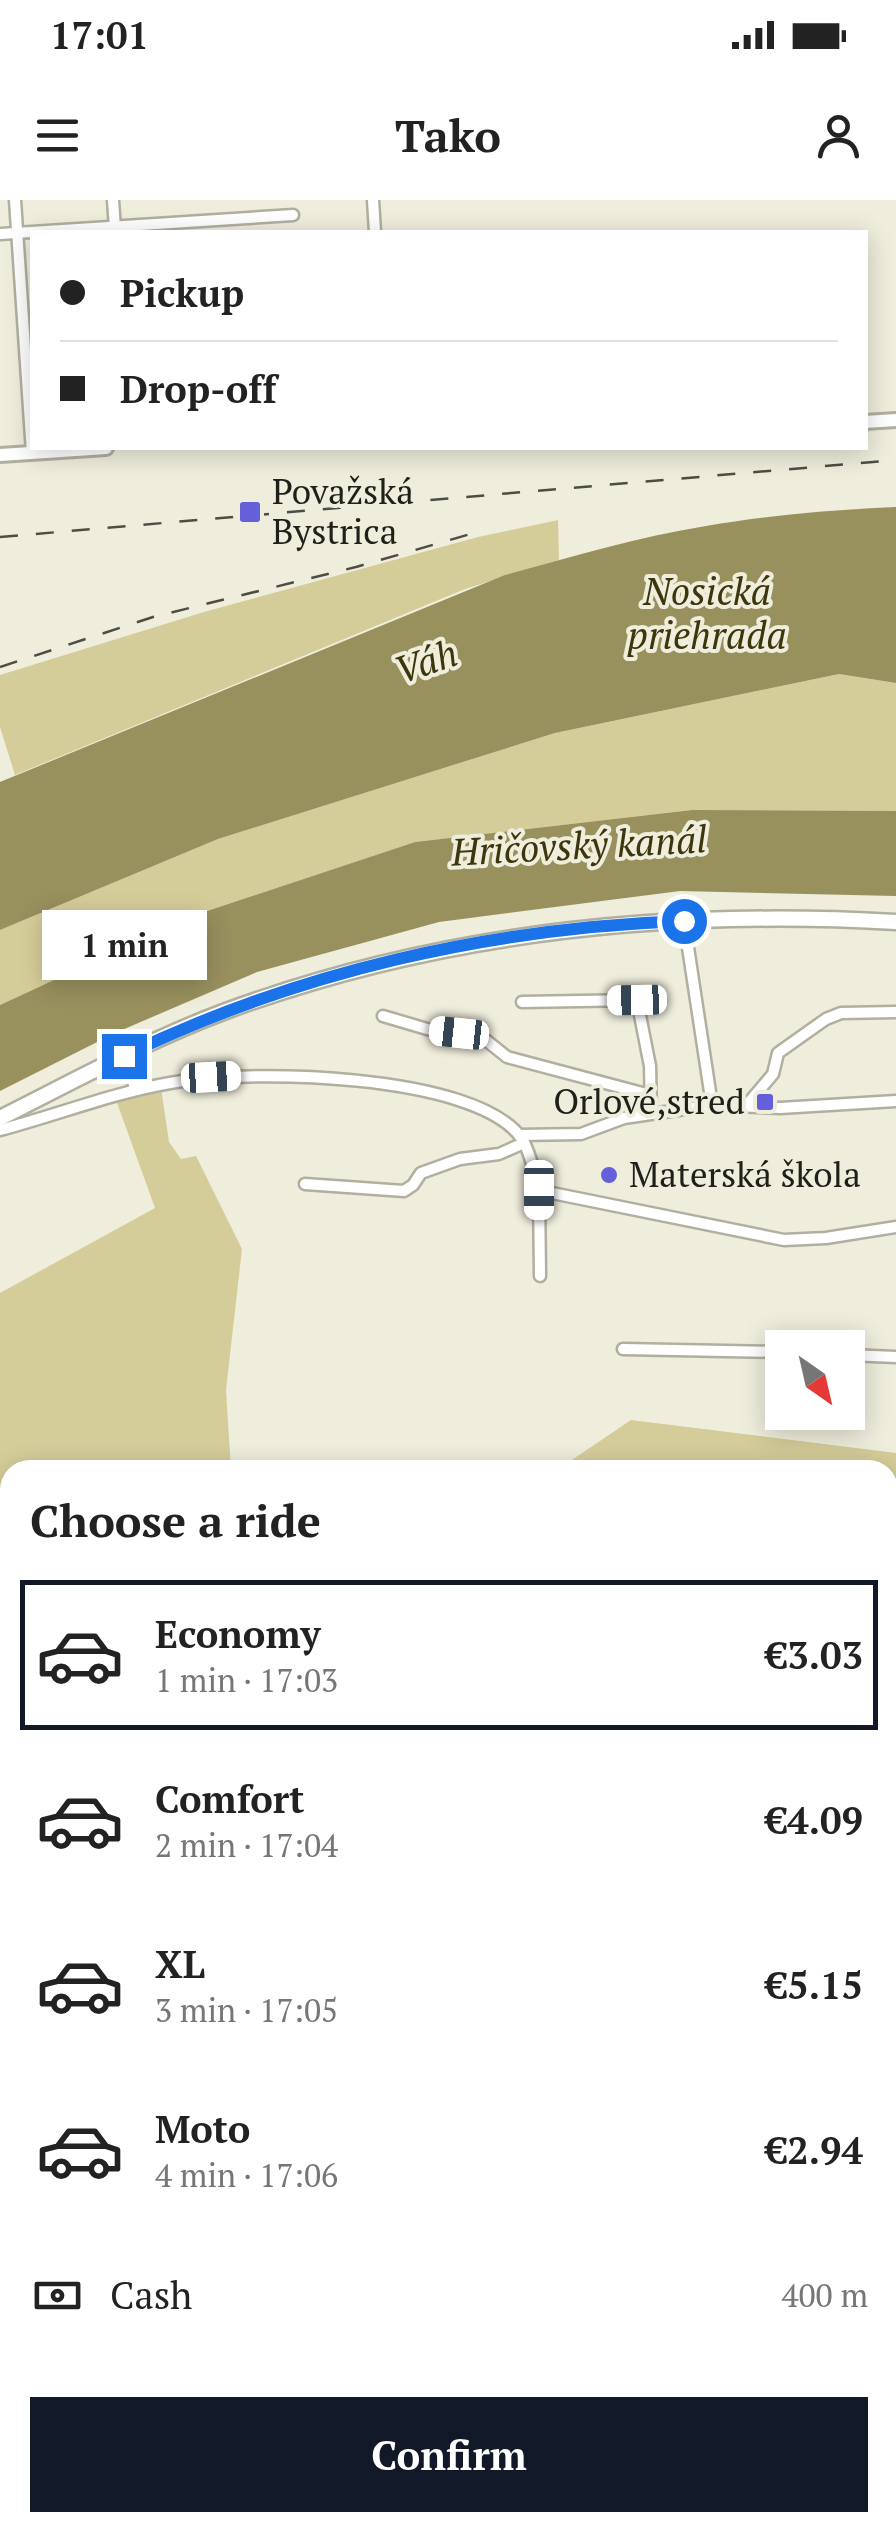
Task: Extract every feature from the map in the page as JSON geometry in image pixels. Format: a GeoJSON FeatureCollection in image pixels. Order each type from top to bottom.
{"type":"FeatureCollection","features":[{"type":"Feature","properties":{"kind":"main road"},"geometry":{"type":"LineString","coordinates":[[0,1118],[124,1056],[224,1012],[279,993],[451,947],[600,924],[848,919],[896,922]]}},
{"type":"Feature","properties":{"kind":"street"},"geometry":{"type":"LineString","coordinates":[[15,200],[30,378]]}},
{"type":"Feature","properties":{"kind":"street"},"geometry":{"type":"LineString","coordinates":[[114,200],[115,230],[212,227],[294,214]]}},
{"type":"Feature","properties":{"kind":"street"},"geometry":{"type":"LineString","coordinates":[[373,200],[375,230]]}},
{"type":"Feature","properties":{"kind":"street"},"geometry":{"type":"LineString","coordinates":[[0,234],[30,232]]}},
{"type":"Feature","properties":{"kind":"street"},"geometry":{"type":"LineString","coordinates":[[868,422],[896,420]]}},
{"type":"Feature","properties":{"kind":"street"},"geometry":{"type":"LineString","coordinates":[[0,455],[69,450]]}},
{"type":"Feature","properties":{"kind":"street"},"geometry":{"type":"LineString","coordinates":[[684,921],[712,1106]]}},
{"type":"Feature","properties":{"kind":"street"},"geometry":{"type":"LineString","coordinates":[[522,1002],[637,1000],[650,1066],[651,1113]]}},
{"type":"Feature","properties":{"kind":"street"},"geometry":{"type":"LineString","coordinates":[[745,1107],[772,1074],[778,1054],[826,1019],[841,1013],[896,1012]]}},
{"type":"Feature","properties":{"kind":"street"},"geometry":{"type":"LineString","coordinates":[[383,1016],[427,1029],[459,1033],[488,1042],[508,1057],[650,1094]]}},
{"type":"Feature","properties":{"kind":"street"},"geometry":{"type":"LineString","coordinates":[[124,1056],[136,1090]]}},
{"type":"Feature","properties":{"kind":"street"},"geometry":{"type":"LineString","coordinates":[[0,1130],[136,1090],[211,1077],[264,1075],[334,1080],[456,1098],[492,1115],[522,1139],[539,1190],[540,1276]]}},
{"type":"Feature","properties":{"kind":"street"},"geometry":{"type":"LineString","coordinates":[[305,1184],[404,1190],[413,1185],[420,1173],[460,1159],[499,1154],[522,1139],[582,1134],[651,1113],[712,1106],[780,1108],[896,1101]]}},
{"type":"Feature","properties":{"kind":"street"},"geometry":{"type":"LineString","coordinates":[[539,1190],[784,1240],[826,1238],[896,1226]]}},
{"type":"Feature","properties":{"kind":"street"},"geometry":{"type":"LineString","coordinates":[[623,1349],[765,1352]]}},
{"type":"Feature","properties":{"kind":"street"},"geometry":{"type":"LineString","coordinates":[[865,1355],[896,1356]]}},
{"type":"Feature","properties":{"kind":"shaded area"},"geometry":{"type":"Polygon","coordinates":[[[558,520],[559,560],[465,589],[15,775],[0,727],[0,675],[204,612],[478,537],[558,520]]]}},
{"type":"Feature","properties":{"kind":"shaded area"},"geometry":{"type":"Polygon","coordinates":[[[839,674],[896,683],[896,811],[692,810],[415,842],[192,916],[0,1005],[0,930],[218,839],[555,733],[839,674]]]}},
{"type":"Feature","properties":{"kind":"shaded area"},"geometry":{"type":"Polygon","coordinates":[[[161,1088],[169,1142],[181,1159],[196,1156],[242,1249],[226,1390],[230,1460],[0,1460],[0,1293],[155,1208],[116,1100],[161,1088]]]}},
{"type":"Feature","properties":{"kind":"shaded area"},"geometry":{"type":"Polygon","coordinates":[[[631,1420],[896,1453],[896,1460],[572,1460],[631,1420]]]}},
{"type":"Feature","properties":{"kind":"water","name":"Nosická priehrada"},"geometry":{"type":"Polygon","coordinates":[[[896,507],[896,683],[839,674],[555,733],[218,839],[0,930],[0,782],[505,575],[706,526],[896,507]]]}},
{"type":"Feature","properties":{"kind":"water","name":"Hričovský kanál"},"geometry":{"type":"Polygon","coordinates":[[[692,810],[896,811],[896,896],[680,891],[439,922],[257,972],[115,1033],[0,1091],[0,1005],[192,916],[415,842],[692,810]]]}},
{"type":"Feature","properties":{"kind":"railway"},"geometry":{"type":"LineString","coordinates":[[0,537],[896,460]]}},
{"type":"Feature","properties":{"kind":"railway"},"geometry":{"type":"LineString","coordinates":[[0,667],[153,617],[356,567],[481,531]]}},
{"type":"Feature","properties":{"kind":"place","name":"Považská Bystrica"},"geometry":{"type":"Point","coordinates":[250,512]}},
{"type":"Feature","properties":{"kind":"place","name":"Orlové,stred"},"geometry":{"type":"Point","coordinates":[765,1102]}},
{"type":"Feature","properties":{"kind":"place","name":"Materská škola"},"geometry":{"type":"Point","coordinates":[609,1175]}},
{"type":"Feature","properties":{"kind":"route"},"geometry":{"type":"LineString","coordinates":[[124,1056],[174,1032],[279,993],[451,947],[600,924],[684,921]]}},
{"type":"Feature","properties":{"kind":"water label","name":"Váh"},"geometry":{"type":"Point","coordinates":[426,662]}}]}
